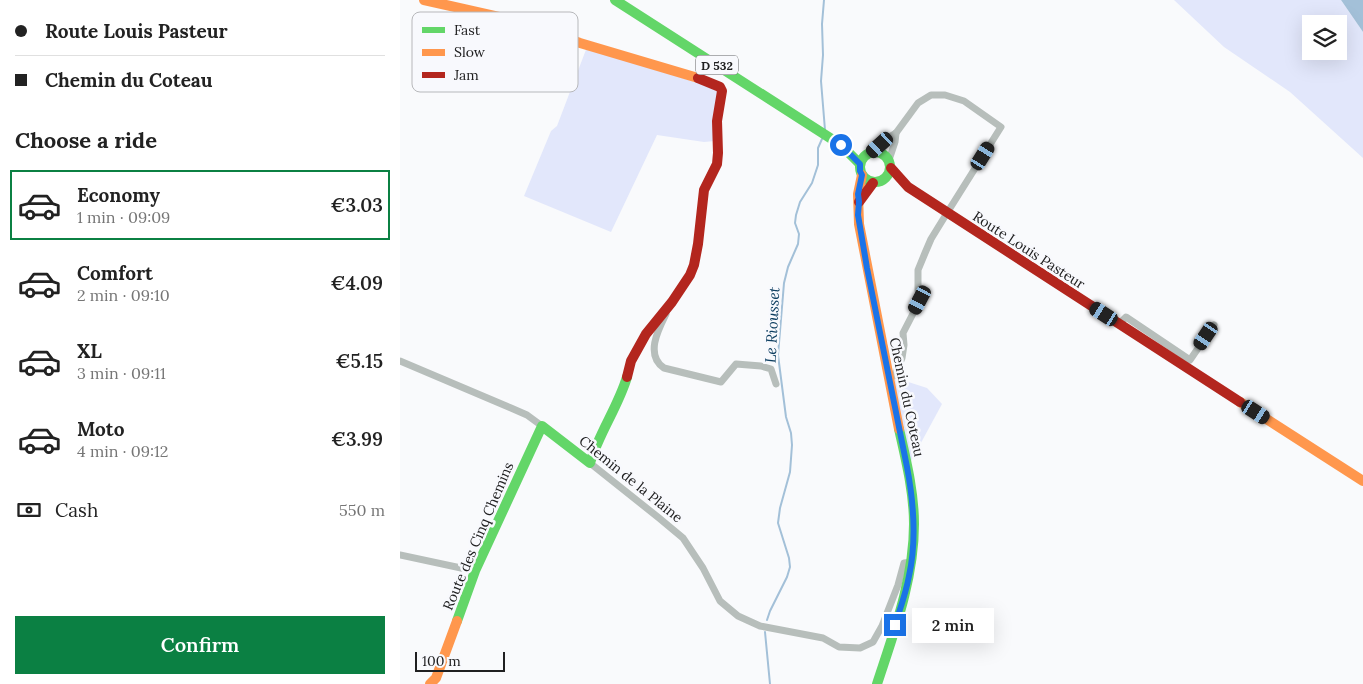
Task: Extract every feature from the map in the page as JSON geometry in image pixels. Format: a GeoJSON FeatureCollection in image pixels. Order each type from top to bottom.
{"type":"FeatureCollection","features":[{"type":"Feature","properties":{"kind":"street"},"geometry":{"type":"LineString","coordinates":[[424,0],[477,12]]}},
{"type":"Feature","properties":{"kind":"street","name":"D 532"},"geometry":{"type":"LineString","coordinates":[[615,0],[841,145],[871,152]]}},
{"type":"Feature","properties":{"kind":"street"},"geometry":{"type":"LineString","coordinates":[[578,42],[704,80],[720,86],[722,91],[717,121],[717,164],[704,190],[694,265],[690,275],[676,296],[646,334],[631,361],[623,389],[594,450],[590,463]]}},
{"type":"Feature","properties":{"kind":"street"},"geometry":{"type":"LineString","coordinates":[[888,378],[894,376],[899,367],[904,345],[903,333],[920,300],[918,270],[931,239],[1001,127],[964,101],[945,95],[931,96],[918,103],[896,134],[863,157],[861,169],[867,180],[877,183],[889,175],[896,134]]}},
{"type":"Feature","properties":{"kind":"street","name":"D 532"},"geometry":{"type":"LineString","coordinates":[[841,145],[861,169]]}},
{"type":"Feature","properties":{"kind":"street"},"geometry":{"type":"LineString","coordinates":[[871,152],[882,153],[890,164]]}},
{"type":"Feature","properties":{"kind":"street","name":"Route Louis Pasteur"},"geometry":{"type":"LineString","coordinates":[[890,164],[908,187]]}},
{"type":"Feature","properties":{"kind":"street","name":"Chemin du Coteau"},"geometry":{"type":"LineString","coordinates":[[861,169],[858,215],[888,378],[907,467],[914,522],[912,562],[877,684]]}},
{"type":"Feature","properties":{"kind":"street","name":"Route Louis Pasteur"},"geometry":{"type":"LineString","coordinates":[[884,180],[908,187],[1363,481]]}},
{"type":"Feature","properties":{"kind":"street"},"geometry":{"type":"LineString","coordinates":[[859,202],[874,182]]}},
{"type":"Feature","properties":{"kind":"street"},"geometry":{"type":"LineString","coordinates":[[676,296],[654,344],[654,353],[660,366],[721,382],[736,364],[761,366],[771,369],[776,384]]}},
{"type":"Feature","properties":{"kind":"street"},"geometry":{"type":"LineString","coordinates":[[1120,324],[1126,317],[1190,360],[1214,325]]}},
{"type":"Feature","properties":{"kind":"street","name":"Chemin de la Plaine"},"geometry":{"type":"LineString","coordinates":[[400,361],[511,408],[542,426],[683,538],[703,568],[720,602],[738,616],[760,626],[824,638],[839,647],[860,648],[874,642],[898,585],[904,563],[912,562]]}},
{"type":"Feature","properties":{"kind":"street","name":"Route des Cinq Chemins"},"geometry":{"type":"LineString","coordinates":[[430,684],[436,678],[475,571],[542,426]]}},
{"type":"Feature","properties":{"kind":"street"},"geometry":{"type":"LineString","coordinates":[[400,555],[475,571]]}},
{"type":"Feature","properties":{"kind":"shaded area"},"geometry":{"type":"Polygon","coordinates":[[[1174,0],[1341,0],[1363,32],[1363,158],[1290,92],[1224,47],[1174,0]]]}},
{"type":"Feature","properties":{"kind":"shaded area"},"geometry":{"type":"Polygon","coordinates":[[[1341,0],[1363,0],[1363,32],[1341,0]]]}},
{"type":"Feature","properties":{"kind":"shaded area"},"geometry":{"type":"Polygon","coordinates":[[[587,47],[719,90],[715,141],[704,142],[657,135],[611,232],[524,196],[551,131],[557,126],[570,92],[578,92],[578,71],[587,47]]]}},
{"type":"Feature","properties":{"kind":"shaded area"},"geometry":{"type":"Polygon","coordinates":[[[896,378],[927,388],[942,404],[910,463],[894,383],[896,378]]]}},
{"type":"Feature","properties":{"kind":"waterway","name":"Le Riousset"},"geometry":{"type":"LineString","coordinates":[[824,0],[821,81],[825,130]]}},
{"type":"Feature","properties":{"kind":"waterway","name":"Le Riousset"},"geometry":{"type":"LineString","coordinates":[[767,620],[790,567],[778,523],[790,472],[792,445],[791,433],[786,417],[778,355],[784,283],[788,267],[798,244],[799,234],[795,223],[796,215],[800,202],[812,183],[818,165],[818,148],[822,139]]}},
{"type":"Feature","properties":{"kind":"waterway","name":"Le Riousset"},"geometry":{"type":"LineString","coordinates":[[765,632],[770,684]]}},
{"type":"Feature","properties":{"kind":"traffic: fast"},"geometry":{"type":"LineString","coordinates":[[615,0],[841,145],[860,164]]}},
{"type":"Feature","properties":{"kind":"traffic: fast"},"geometry":{"type":"LineString","coordinates":[[875,152],[886,156],[890,167],[886,178],[875,182],[864,178],[860,167],[864,156],[875,152]]}},
{"type":"Feature","properties":{"kind":"traffic: fast"},"geometry":{"type":"LineString","coordinates":[[457,621],[475,571],[542,426],[590,463],[627,377]]}},
{"type":"Feature","properties":{"kind":"traffic: fast"},"geometry":{"type":"LineString","coordinates":[[877,684],[902,605],[911,565],[913,545],[913,500],[899,429]]}},
{"type":"Feature","properties":{"kind":"traffic: slow"},"geometry":{"type":"LineString","coordinates":[[424,0],[477,12]]}},
{"type":"Feature","properties":{"kind":"traffic: slow"},"geometry":{"type":"LineString","coordinates":[[578,42],[698,78]]}},
{"type":"Feature","properties":{"kind":"traffic: slow"},"geometry":{"type":"LineString","coordinates":[[862,175],[858,194],[859,224],[899,429]]}},
{"type":"Feature","properties":{"kind":"traffic: slow"},"geometry":{"type":"LineString","coordinates":[[1240,402],[1363,481]]}},
{"type":"Feature","properties":{"kind":"traffic: slow"},"geometry":{"type":"LineString","coordinates":[[430,684],[436,678],[457,621]]}},
{"type":"Feature","properties":{"kind":"traffic: jam"},"geometry":{"type":"LineString","coordinates":[[627,377],[631,361],[646,334],[672,302],[690,275],[694,265],[704,190],[717,164],[717,121],[722,91],[720,87],[698,78]]}},
{"type":"Feature","properties":{"kind":"traffic: jam"},"geometry":{"type":"LineString","coordinates":[[891,168],[908,187],[1240,402]]}},
{"type":"Feature","properties":{"kind":"traffic: jam"},"geometry":{"type":"LineString","coordinates":[[859,202],[873,183]]}},
{"type":"Feature","properties":{"kind":"route"},"geometry":{"type":"LineString","coordinates":[[841,145],[860,164],[862,175],[858,194],[858,215],[912,500],[914,522],[912,562],[895,625]]}}]}
